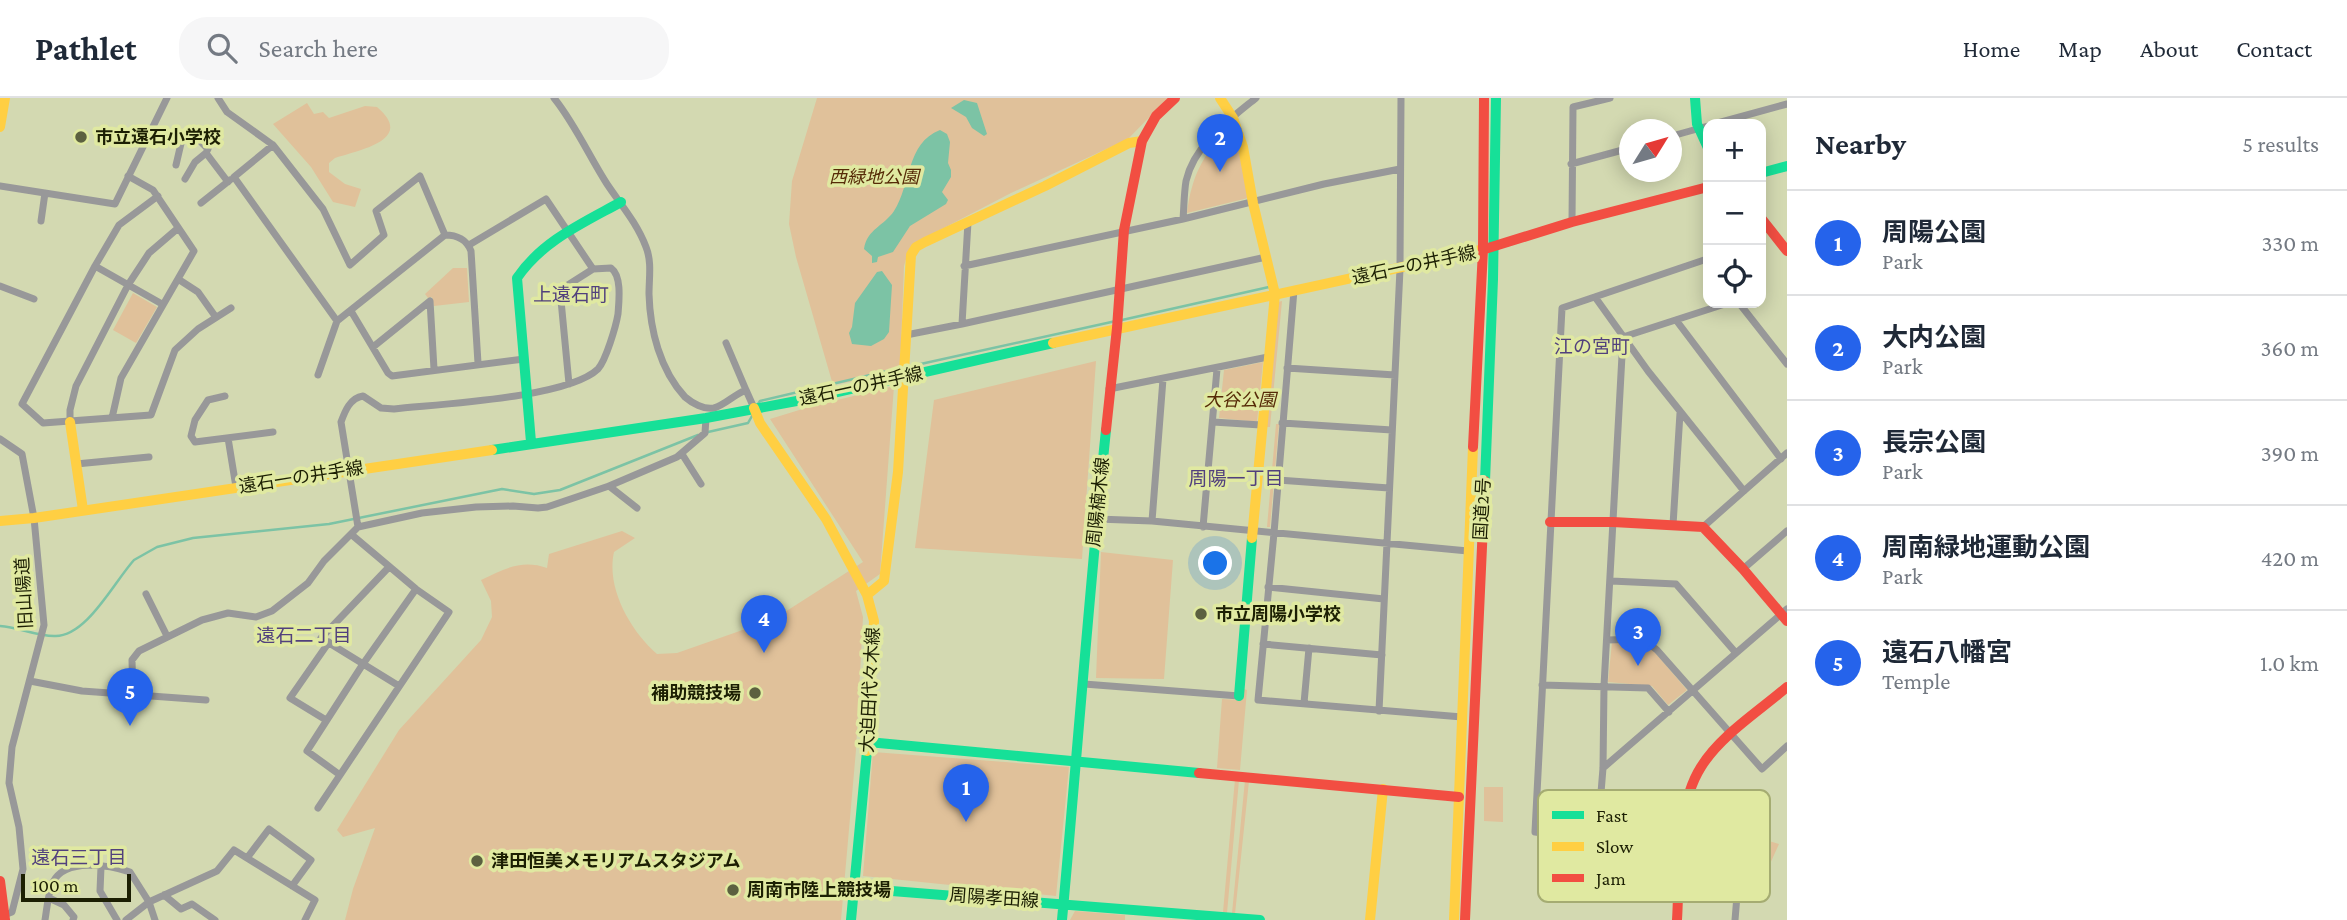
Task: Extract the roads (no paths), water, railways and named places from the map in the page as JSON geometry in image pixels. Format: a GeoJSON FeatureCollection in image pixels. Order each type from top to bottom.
{"type":"FeatureCollection","features":[{"type":"Feature","properties":{"kind":"main road"},"geometry":{"type":"LineString","coordinates":[[0,127],[5,98]]}},
{"type":"Feature","properties":{"kind":"main road","name":"周陽楠木線"},"geometry":{"type":"LineString","coordinates":[[1062,920],[1084,684],[1092,561],[1124,230],[1142,141],[1156,116],[1175,98]]}},
{"type":"Feature","properties":{"kind":"main road"},"geometry":{"type":"LineString","coordinates":[[1220,98],[1233,118],[1243,147],[1253,203],[1275,294],[1261,425],[1240,696]]}},
{"type":"Feature","properties":{"kind":"main road","name":"国道2号"},"geometry":{"type":"LineString","coordinates":[[1465,920],[1493,302],[1488,248],[1484,98]]}},
{"type":"Feature","properties":{"kind":"main road","name":"国道2号"},"geometry":{"type":"LineString","coordinates":[[1454,920],[1468,551],[1496,98]]}},
{"type":"Feature","properties":{"kind":"main road"},"geometry":{"type":"LineString","coordinates":[[1695,98],[1693,110],[1703,127]]}},
{"type":"Feature","properties":{"kind":"main road"},"geometry":{"type":"LineString","coordinates":[[867,595],[884,581],[898,472],[911,255],[916,247],[1129,143],[1142,141]]}},
{"type":"Feature","properties":{"kind":"main road"},"geometry":{"type":"LineString","coordinates":[[1766,172],[1787,166]]}},
{"type":"Feature","properties":{"kind":"main road","name":"遠石一の井手線"},"geometry":{"type":"LineString","coordinates":[[0,521],[706,418],[904,377],[1117,323],[1400,269],[1488,248],[1572,222],[1703,188]]}},
{"type":"Feature","properties":{"kind":"main road"},"geometry":{"type":"LineString","coordinates":[[531,442],[517,278],[530,259],[621,202]]}},
{"type":"Feature","properties":{"kind":"main road"},"geometry":{"type":"LineString","coordinates":[[1766,222],[1781,235],[1787,251]]}},
{"type":"Feature","properties":{"kind":"main road","name":"大迫田代々木線"},"geometry":{"type":"LineString","coordinates":[[754,408],[760,423],[826,519],[867,595],[874,621],[868,742],[851,920]]}},
{"type":"Feature","properties":{"kind":"main road"},"geometry":{"type":"LineString","coordinates":[[70,422],[83,510]]}},
{"type":"Feature","properties":{"kind":"main road"},"geometry":{"type":"LineString","coordinates":[[1550,522],[1703,527],[1785,615]]}},
{"type":"Feature","properties":{"kind":"main road"},"geometry":{"type":"LineString","coordinates":[[1690,790],[1710,756],[1787,687]]}},
{"type":"Feature","properties":{"kind":"main road"},"geometry":{"type":"LineString","coordinates":[[868,742],[1459,797]]}},
{"type":"Feature","properties":{"kind":"main road"},"geometry":{"type":"LineString","coordinates":[[1370,920],[1382,789]]}},
{"type":"Feature","properties":{"kind":"main road"},"geometry":{"type":"LineString","coordinates":[[0,881],[4,917]]}},
{"type":"Feature","properties":{"kind":"main road","name":"周陽孝田線"},"geometry":{"type":"LineString","coordinates":[[854,888],[1260,920]]}},
{"type":"Feature","properties":{"kind":"main road"},"geometry":{"type":"LineString","coordinates":[[1677,920],[1678,902]]}},
{"type":"Feature","properties":{"kind":"street"},"geometry":{"type":"LineString","coordinates":[[0,186],[115,204],[167,98]]}},
{"type":"Feature","properties":{"kind":"street"},"geometry":{"type":"LineString","coordinates":[[218,98],[227,111],[273,145],[323,209],[351,265],[384,235],[376,211],[420,176],[445,235]]}},
{"type":"Feature","properties":{"kind":"street"},"geometry":{"type":"LineString","coordinates":[[554,98],[608,186],[630,215],[646,246],[654,334],[658,353],[675,386],[691,403],[706,408],[714,408],[746,390]]}},
{"type":"Feature","properties":{"kind":"street"},"geometry":{"type":"LineString","coordinates":[[1183,219],[1186,180],[1195,156],[1246,101],[1256,98]]}},
{"type":"Feature","properties":{"kind":"street"},"geometry":{"type":"LineString","coordinates":[[1379,710],[1400,269],[1401,98]]}},
{"type":"Feature","properties":{"kind":"street"},"geometry":{"type":"LineString","coordinates":[[1572,222],[1573,107],[1609,98]]}},
{"type":"Feature","properties":{"kind":"street"},"geometry":{"type":"LineString","coordinates":[[1732,119],[1787,104]]}},
{"type":"Feature","properties":{"kind":"street"},"geometry":{"type":"LineString","coordinates":[[1682,133],[1703,127]]}},
{"type":"Feature","properties":{"kind":"street"},"geometry":{"type":"LineString","coordinates":[[176,165],[183,135],[196,137],[208,149],[195,162],[185,179]]}},
{"type":"Feature","properties":{"kind":"street"},"geometry":{"type":"LineString","coordinates":[[201,203],[273,145]]}},
{"type":"Feature","properties":{"kind":"street"},"geometry":{"type":"LineString","coordinates":[[1571,164],[1619,151]]}},
{"type":"Feature","properties":{"kind":"street"},"geometry":{"type":"LineString","coordinates":[[206,153],[231,179],[337,321]]}},
{"type":"Feature","properties":{"kind":"street"},"geometry":{"type":"LineString","coordinates":[[964,266],[1400,169]]}},
{"type":"Feature","properties":{"kind":"street"},"geometry":{"type":"LineString","coordinates":[[112,418],[121,378],[194,251],[153,190],[128,176]]}},
{"type":"Feature","properties":{"kind":"street"},"geometry":{"type":"LineString","coordinates":[[41,221],[45,193]]}},
{"type":"Feature","properties":{"kind":"street"},"geometry":{"type":"LineString","coordinates":[[157,196],[119,225],[22,404],[43,423],[151,415],[175,350],[215,316],[230,308]]}},
{"type":"Feature","properties":{"kind":"street"},"geometry":{"type":"LineString","coordinates":[[469,245],[547,199],[593,269]]}},
{"type":"Feature","properties":{"kind":"street"},"geometry":{"type":"LineString","coordinates":[[962,324],[968,222]]}},
{"type":"Feature","properties":{"kind":"street"},"geometry":{"type":"LineString","coordinates":[[70,422],[76,386],[128,285],[149,253],[177,229]]}},
{"type":"Feature","properties":{"kind":"street"},"geometry":{"type":"LineString","coordinates":[[318,375],[337,321],[445,235],[454,236],[469,245],[478,363]]}},
{"type":"Feature","properties":{"kind":"street"},"geometry":{"type":"LineString","coordinates":[[906,335],[1266,257]]}},
{"type":"Feature","properties":{"kind":"street"},"geometry":{"type":"LineString","coordinates":[[1538,832],[1535,832],[1562,308],[1703,260]]}},
{"type":"Feature","properties":{"kind":"street"},"geometry":{"type":"LineString","coordinates":[[95,266],[162,304]]}},
{"type":"Feature","properties":{"kind":"street"},"geometry":{"type":"LineString","coordinates":[[358,527],[341,422],[346,408],[357,397],[363,396],[381,408],[394,409],[526,393],[569,384],[585,378],[601,364],[617,318],[619,305],[616,271],[611,268],[593,269],[560,290],[569,384]]}},
{"type":"Feature","properties":{"kind":"street"},"geometry":{"type":"LineString","coordinates":[[178,279],[198,292],[215,316]]}},
{"type":"Feature","properties":{"kind":"street"},"geometry":{"type":"LineString","coordinates":[[0,286],[34,299]]}},
{"type":"Feature","properties":{"kind":"street"},"geometry":{"type":"LineString","coordinates":[[1294,290],[1258,700],[1461,717]]}},
{"type":"Feature","properties":{"kind":"street"},"geometry":{"type":"LineString","coordinates":[[1595,297],[1623,337],[1744,491]]}},
{"type":"Feature","properties":{"kind":"street"},"geometry":{"type":"LineString","coordinates":[[373,347],[430,301],[435,369]]}},
{"type":"Feature","properties":{"kind":"street"},"geometry":{"type":"LineString","coordinates":[[1623,337],[1713,308]]}},
{"type":"Feature","properties":{"kind":"street"},"geometry":{"type":"LineString","coordinates":[[1744,308],[1787,364]]}},
{"type":"Feature","properties":{"kind":"street"},"geometry":{"type":"LineString","coordinates":[[351,311],[392,376],[524,359]]}},
{"type":"Feature","properties":{"kind":"street"},"geometry":{"type":"LineString","coordinates":[[1676,320],[1784,456],[1703,527]]}},
{"type":"Feature","properties":{"kind":"street"},"geometry":{"type":"LineString","coordinates":[[1601,790],[1604,686],[1623,337]]}},
{"type":"Feature","properties":{"kind":"street"},"geometry":{"type":"LineString","coordinates":[[726,344],[754,408]]}},
{"type":"Feature","properties":{"kind":"street"},"geometry":{"type":"LineString","coordinates":[[1109,390],[1268,357]]}},
{"type":"Feature","properties":{"kind":"street"},"geometry":{"type":"LineString","coordinates":[[1287,368],[1395,375]]}},
{"type":"Feature","properties":{"kind":"street"},"geometry":{"type":"LineString","coordinates":[[1203,527],[1217,369]]}},
{"type":"Feature","properties":{"kind":"street"},"geometry":{"type":"LineString","coordinates":[[1152,521],[1163,379]]}},
{"type":"Feature","properties":{"kind":"street"},"geometry":{"type":"LineString","coordinates":[[225,396],[208,400],[195,420],[191,436],[195,442],[272,432]]}},
{"type":"Feature","properties":{"kind":"street"},"geometry":{"type":"LineString","coordinates":[[1672,525],[1681,412]]}},
{"type":"Feature","properties":{"kind":"street"},"geometry":{"type":"LineString","coordinates":[[133,696],[132,660],[139,651],[202,620],[228,613],[256,617],[272,611],[309,583],[324,561],[358,527],[422,513],[476,507],[538,508],[609,486],[682,454],[705,433],[706,418]]}},
{"type":"Feature","properties":{"kind":"street"},"geometry":{"type":"LineString","coordinates":[[1213,422],[1261,425]]}},
{"type":"Feature","properties":{"kind":"street"},"geometry":{"type":"LineString","coordinates":[[1282,423],[1392,430]]}},
{"type":"Feature","properties":{"kind":"street"},"geometry":{"type":"LineString","coordinates":[[228,438],[236,487]]}},
{"type":"Feature","properties":{"kind":"street","name":"旧山陽道"},"geometry":{"type":"LineString","coordinates":[[0,439],[22,454],[34,518],[44,625],[12,747],[9,783],[19,827],[23,869],[12,912],[4,917]]}},
{"type":"Feature","properties":{"kind":"street"},"geometry":{"type":"LineString","coordinates":[[682,454],[701,484]]}},
{"type":"Feature","properties":{"kind":"street"},"geometry":{"type":"LineString","coordinates":[[76,464],[149,457]]}},
{"type":"Feature","properties":{"kind":"street"},"geometry":{"type":"LineString","coordinates":[[1278,480],[1389,488]]}},
{"type":"Feature","properties":{"kind":"street"},"geometry":{"type":"LineString","coordinates":[[609,486],[637,509]]}},
{"type":"Feature","properties":{"kind":"street"},"geometry":{"type":"LineString","coordinates":[[1097,519],[1152,521],[1468,551]]}},
{"type":"Feature","properties":{"kind":"street"},"geometry":{"type":"LineString","coordinates":[[1743,569],[1787,531]]}},
{"type":"Feature","properties":{"kind":"street"},"geometry":{"type":"LineString","coordinates":[[318,808],[449,612],[416,589],[352,535]]}},
{"type":"Feature","properties":{"kind":"street"},"geometry":{"type":"LineString","coordinates":[[389,567],[321,638],[399,686]]}},
{"type":"Feature","properties":{"kind":"street"},"geometry":{"type":"LineString","coordinates":[[1611,581],[1676,584],[1736,653]]}},
{"type":"Feature","properties":{"kind":"street"},"geometry":{"type":"LineString","coordinates":[[1268,587],[1384,599]]}},
{"type":"Feature","properties":{"kind":"street"},"geometry":{"type":"LineString","coordinates":[[340,775],[307,751],[363,664],[416,589]]}},
{"type":"Feature","properties":{"kind":"street"},"geometry":{"type":"LineString","coordinates":[[146,594],[167,636]]}},
{"type":"Feature","properties":{"kind":"street"},"geometry":{"type":"LineString","coordinates":[[1603,768],[1736,653],[1785,615]]}},
{"type":"Feature","properties":{"kind":"street"},"geometry":{"type":"LineString","coordinates":[[1607,640],[1643,639],[1657,650],[1762,769],[1787,746]]}},
{"type":"Feature","properties":{"kind":"street"},"geometry":{"type":"LineString","coordinates":[[326,720],[290,698],[330,642]]}},
{"type":"Feature","properties":{"kind":"street"},"geometry":{"type":"LineString","coordinates":[[1264,644],[1382,654]]}},
{"type":"Feature","properties":{"kind":"street"},"geometry":{"type":"LineString","coordinates":[[1304,703],[1309,648]]}},
{"type":"Feature","properties":{"kind":"street"},"geometry":{"type":"LineString","coordinates":[[30,681],[82,691],[206,700]]}},
{"type":"Feature","properties":{"kind":"street"},"geometry":{"type":"LineString","coordinates":[[1084,684],[1240,696]]}},
{"type":"Feature","properties":{"kind":"street"},"geometry":{"type":"LineString","coordinates":[[1542,685],[1648,688],[1669,712]]}},
{"type":"Feature","properties":{"kind":"street"},"geometry":{"type":"LineString","coordinates":[[0,785],[9,783]]}},
{"type":"Feature","properties":{"kind":"street"},"geometry":{"type":"LineString","coordinates":[[247,858],[269,829],[311,860],[292,886]]}},
{"type":"Feature","properties":{"kind":"street"},"geometry":{"type":"LineString","coordinates":[[126,920],[149,902],[217,871],[234,850],[315,900],[305,920]]}},
{"type":"Feature","properties":{"kind":"street"},"geometry":{"type":"LineString","coordinates":[[101,867],[100,891],[117,920]]}},
{"type":"Feature","properties":{"kind":"street"},"geometry":{"type":"LineString","coordinates":[[45,920],[53,881],[65,869],[101,867],[130,872],[149,902],[155,920]]}},
{"type":"Feature","properties":{"kind":"street"},"geometry":{"type":"LineString","coordinates":[[164,895],[181,909],[192,904],[215,920]]}},
{"type":"Feature","properties":{"kind":"street"},"geometry":{"type":"LineString","coordinates":[[49,898],[64,905],[74,917],[73,920]]}},
{"type":"Feature","properties":{"kind":"street"},"geometry":{"type":"LineString","coordinates":[[1735,920],[1736,902]]}},
{"type":"Feature","properties":{"kind":"waterway"},"geometry":{"type":"LineString","coordinates":[[1122,320],[1269,287]]}},
{"type":"Feature","properties":{"kind":"waterway"},"geometry":{"type":"LineString","coordinates":[[907,367],[1116,321]]}},
{"type":"Feature","properties":{"kind":"waterway"},"geometry":{"type":"LineString","coordinates":[[758,404],[760,401],[900,368]]}},
{"type":"Feature","properties":{"kind":"waterway"},"geometry":{"type":"LineString","coordinates":[[708,432],[748,423],[752,416]]}},
{"type":"Feature","properties":{"kind":"waterway"},"geometry":{"type":"LineString","coordinates":[[0,626],[47,636],[66,634],[88,619],[134,560],[157,547],[193,538],[329,524],[502,489],[534,494],[560,490],[698,435]]}},
{"type":"Feature","properties":{"kind":"place","name":"市立遠石小学校"},"geometry":{"type":"Point","coordinates":[81,137]}},
{"type":"Feature","properties":{"kind":"place","name":"大内公園"},"geometry":{"type":"Point","coordinates":[1220,172]}},
{"type":"Feature","properties":{"kind":"place","name":"市立周陽小学校"},"geometry":{"type":"Point","coordinates":[1201,614]}},
{"type":"Feature","properties":{"kind":"place","name":"周南緑地運動公園"},"geometry":{"type":"Point","coordinates":[764,653]}},
{"type":"Feature","properties":{"kind":"place","name":"長宗公園"},"geometry":{"type":"Point","coordinates":[1638,666]}},
{"type":"Feature","properties":{"kind":"place","name":"補助競技場"},"geometry":{"type":"Point","coordinates":[755,693]}},
{"type":"Feature","properties":{"kind":"place","name":"遠石八幡宮"},"geometry":{"type":"Point","coordinates":[130,726]}},
{"type":"Feature","properties":{"kind":"place","name":"周陽公園"},"geometry":{"type":"Point","coordinates":[966,822]}},
{"type":"Feature","properties":{"kind":"place","name":"津田恒美メモリアムスタジアム"},"geometry":{"type":"Point","coordinates":[477,861]}},
{"type":"Feature","properties":{"kind":"place","name":"周南市陸上競技場"},"geometry":{"type":"Point","coordinates":[733,890]}},
{"type":"Feature","properties":{"kind":"district","name":"上遠石町"},"geometry":{"type":"Point","coordinates":[571,294]}},
{"type":"Feature","properties":{"kind":"district","name":"江の宮町"},"geometry":{"type":"Point","coordinates":[1592,346]}},
{"type":"Feature","properties":{"kind":"district","name":"周陽一丁目"},"geometry":{"type":"Point","coordinates":[1236,478]}},
{"type":"Feature","properties":{"kind":"district","name":"遠石二丁目"},"geometry":{"type":"Point","coordinates":[304,635]}},
{"type":"Feature","properties":{"kind":"district","name":"遠石三丁目"},"geometry":{"type":"Point","coordinates":[79,857]}},
{"type":"Feature","properties":{"kind":"park label","name":"西緑地公園"},"geometry":{"type":"Point","coordinates":[874,177]}},
{"type":"Feature","properties":{"kind":"park label","name":"大谷公園"},"geometry":{"type":"Point","coordinates":[1240,400]}}]}
